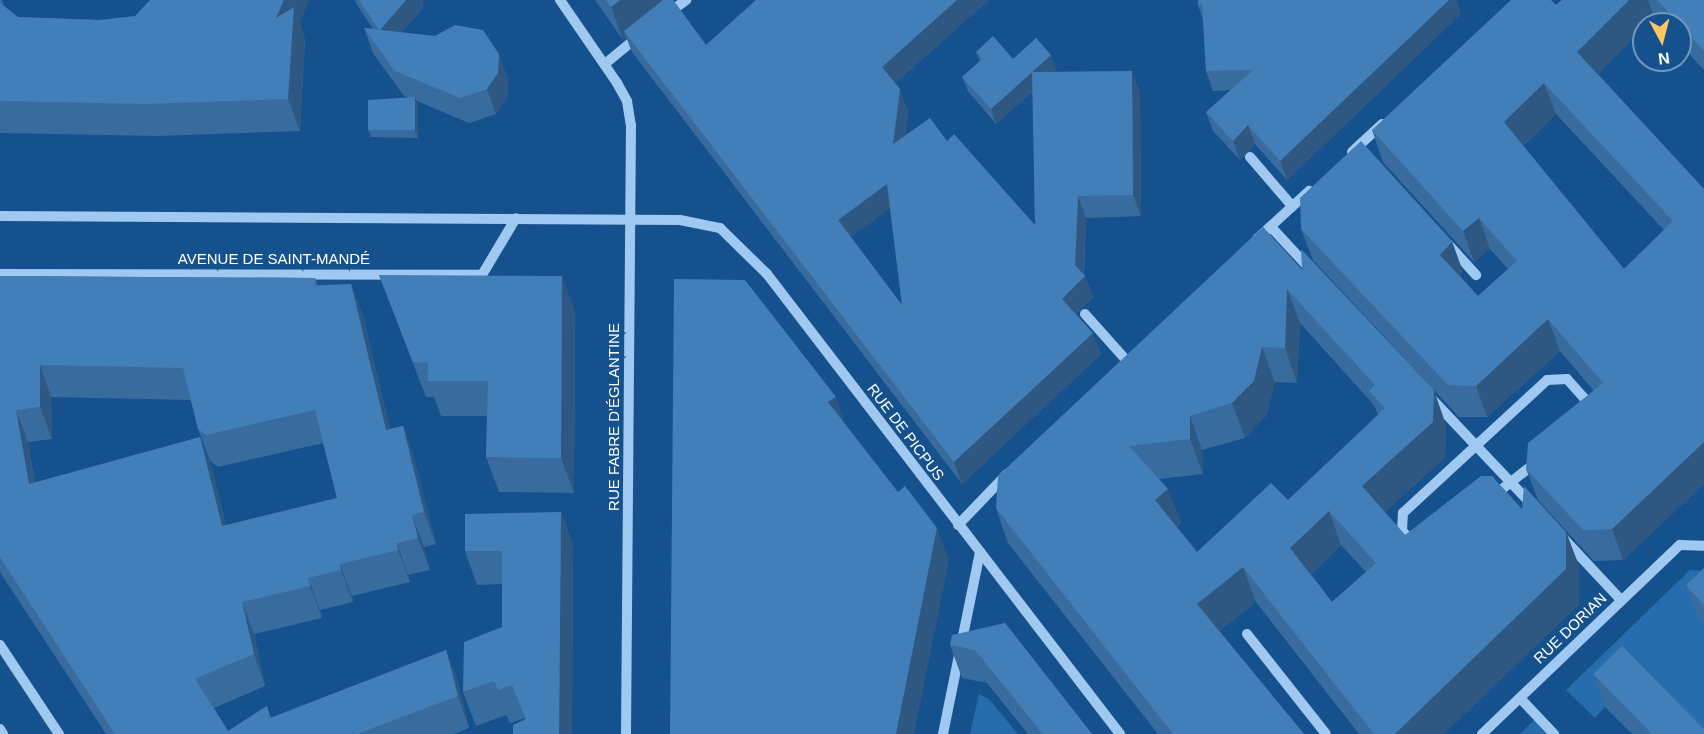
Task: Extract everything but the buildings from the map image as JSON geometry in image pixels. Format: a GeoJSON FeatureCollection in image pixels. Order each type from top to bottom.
{"type":"FeatureCollection","features":[{"type":"Feature","properties":{"kind":"street"},"geometry":{"type":"LineString","coordinates":[[560,0],[606,63],[686,0]]}},
{"type":"Feature","properties":{"kind":"street","name":"RUE FABRE D'ÉGLANTINE"},"geometry":{"type":"LineString","coordinates":[[606,63],[627,100],[631,125],[628,219],[627,734]]}},
{"type":"Feature","properties":{"kind":"street"},"geometry":{"type":"LineString","coordinates":[[1342,161],[1362,150],[1393,114]]}},
{"type":"Feature","properties":{"kind":"street"},"geometry":{"type":"LineString","coordinates":[[1250,158],[1292,206]]}},
{"type":"Feature","properties":{"kind":"street"},"geometry":{"type":"LineString","coordinates":[[1246,250],[1317,183]]}},
{"type":"Feature","properties":{"kind":"street"},"geometry":{"type":"LineString","coordinates":[[0,216],[628,219]]}},
{"type":"Feature","properties":{"kind":"street","name":"AVENUE DE SAINT-MANDÉ"},"geometry":{"type":"LineString","coordinates":[[0,274],[482,275],[516,218]]}},
{"type":"Feature","properties":{"kind":"street","name":"RUE DE PICPUS"},"geometry":{"type":"LineString","coordinates":[[628,219],[680,220],[720,228],[735,239],[767,274],[1120,734]]}},
{"type":"Feature","properties":{"kind":"street"},"geometry":{"type":"LineString","coordinates":[[1271,227],[1322,282]]}},
{"type":"Feature","properties":{"kind":"street"},"geometry":{"type":"LineString","coordinates":[[1438,233],[1476,275]]}},
{"type":"Feature","properties":{"kind":"street"},"geometry":{"type":"LineString","coordinates":[[1085,314],[1127,361]]}},
{"type":"Feature","properties":{"kind":"street"},"geometry":{"type":"LineString","coordinates":[[1567,379],[1588,402],[1587,422],[1510,482],[1431,545],[1416,545],[1401,531],[1403,513],[1547,380],[1567,379]]}},
{"type":"Feature","properties":{"kind":"street"},"geometry":{"type":"LineString","coordinates":[[1419,385],[1541,515]]}},
{"type":"Feature","properties":{"kind":"street"},"geometry":{"type":"LineString","coordinates":[[958,525],[1014,467]]}},
{"type":"Feature","properties":{"kind":"street"},"geometry":{"type":"LineString","coordinates":[[1556,531],[1621,600]]}},
{"type":"Feature","properties":{"kind":"street","name":"RUE DORIAN"},"geometry":{"type":"LineString","coordinates":[[1482,734],[1680,544],[1704,546]]}},
{"type":"Feature","properties":{"kind":"street"},"geometry":{"type":"LineString","coordinates":[[943,734],[980,552]]}},
{"type":"Feature","properties":{"kind":"street"},"geometry":{"type":"LineString","coordinates":[[1247,634],[1326,734]]}},
{"type":"Feature","properties":{"kind":"street"},"geometry":{"type":"LineString","coordinates":[[0,645],[58,734]]}},
{"type":"Feature","properties":{"kind":"street"},"geometry":{"type":"LineString","coordinates":[[1520,698],[1554,734]]}},
{"type":"Feature","properties":{"kind":"street"},"geometry":{"type":"LineString","coordinates":[[0,729],[3,734]]}},
{"type":"Feature","properties":{"kind":"shaded area"},"geometry":{"type":"Polygon","coordinates":[[[1690,570],[1704,571],[1704,734],[1605,707],[1595,718],[1566,690],[1690,570]]]}},
{"type":"Feature","properties":{"kind":"shaded area"},"geometry":{"type":"Polygon","coordinates":[[[979,694],[989,699],[1018,734],[970,734],[979,694]]]}},
{"type":"Feature","properties":{"kind":"shaded area"},"geometry":{"type":"Polygon","coordinates":[[[1537,717],[1554,734],[1520,734],[1537,717]]]}}]}
